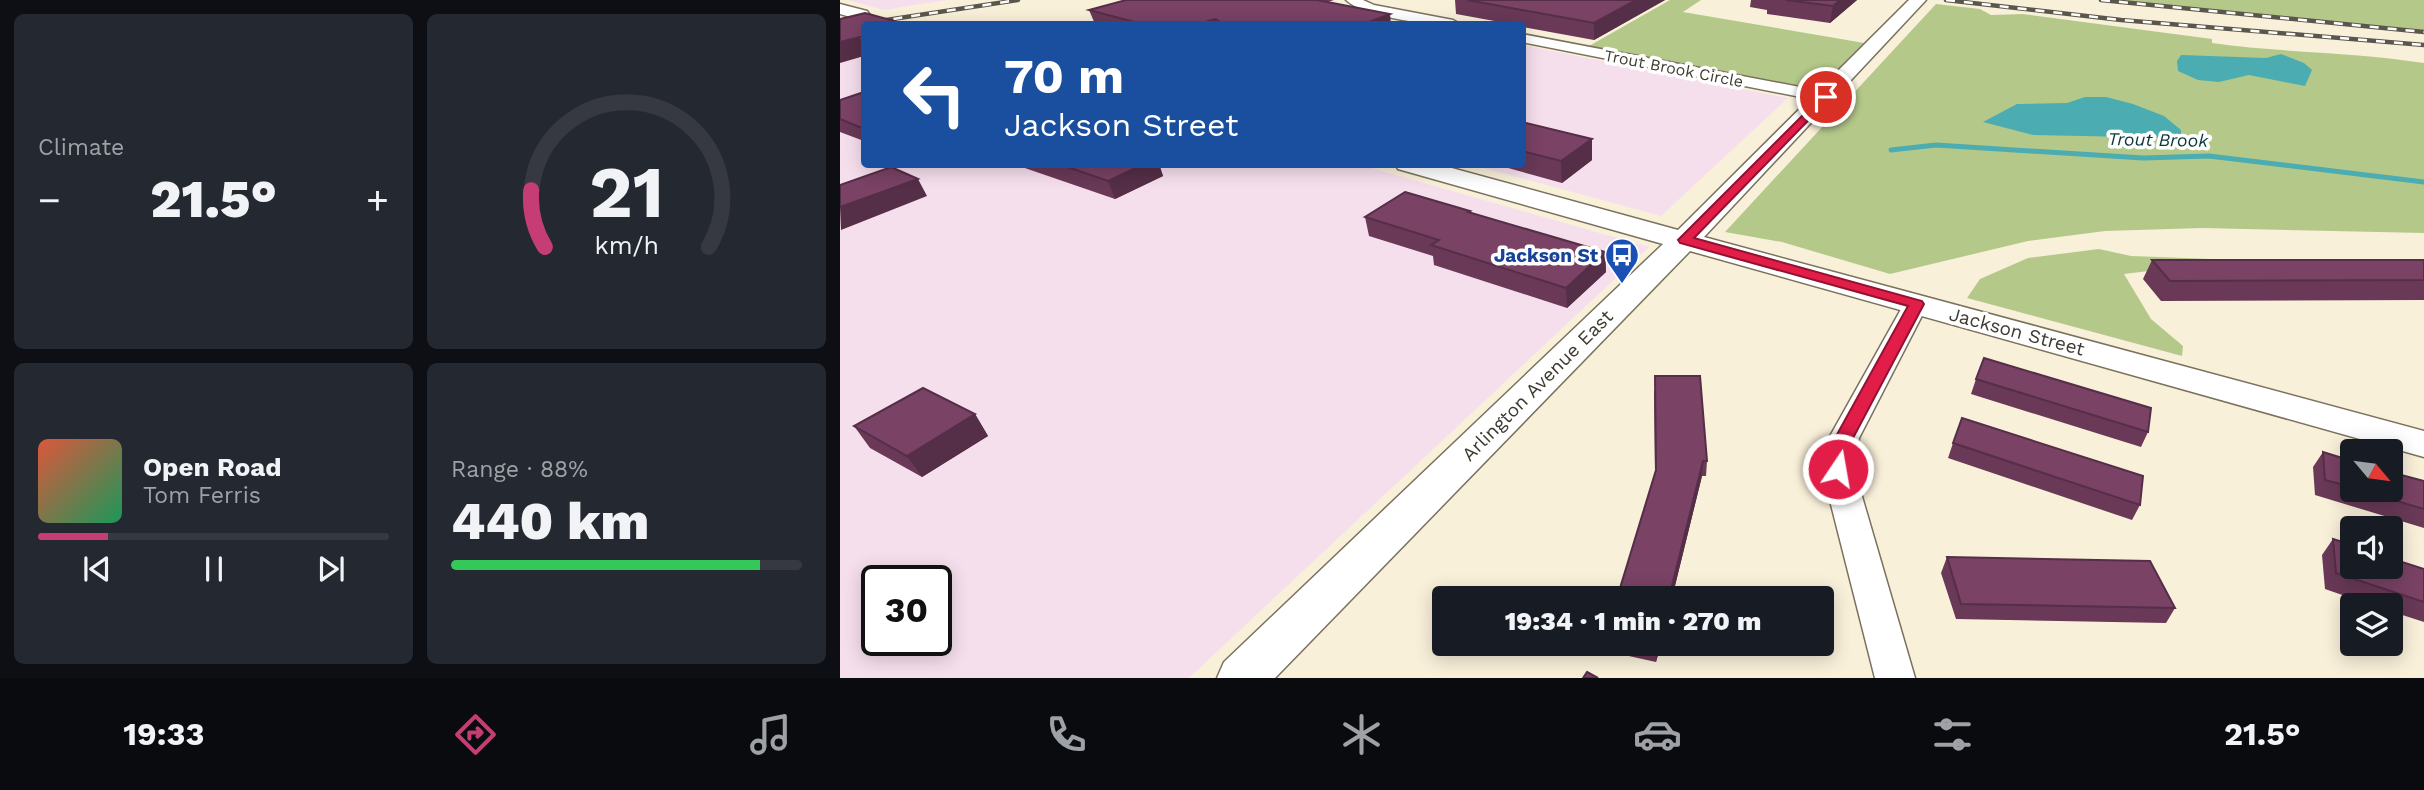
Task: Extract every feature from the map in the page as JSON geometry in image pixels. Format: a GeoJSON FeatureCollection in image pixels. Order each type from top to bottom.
{"type":"FeatureCollection","features":[{"type":"Feature","properties":{"kind":"street"},"geometry":{"type":"LineString","coordinates":[[1352,0],[1370,8],[1437,21]]}},
{"type":"Feature","properties":{"kind":"street","name":"Arlington Avenue East"},"geometry":{"type":"LineString","coordinates":[[1242,678],[1685,240],[1917,0]]}},
{"type":"Feature","properties":{"kind":"street"},"geometry":{"type":"LineString","coordinates":[[840,9],[861,15]]}},
{"type":"Feature","properties":{"kind":"street","name":"Trout Brook Circle"},"geometry":{"type":"LineString","coordinates":[[1526,39],[1826,97]]}},
{"type":"Feature","properties":{"kind":"street","name":"Jackson Street"},"geometry":{"type":"LineString","coordinates":[[1422,168],[2424,444]]}},
{"type":"Feature","properties":{"kind":"street"},"geometry":{"type":"LineString","coordinates":[[1895,678],[1838,469],[1844,438],[1916,304]]}},
{"type":"Feature","properties":{"kind":"shaded area"},"geometry":{"type":"Polygon","coordinates":[[[847,0],[947,0],[884,10],[847,0]]]}},
{"type":"Feature","properties":{"kind":"shaded area"},"geometry":{"type":"Polygon","coordinates":[[[840,16],[861,21],[861,168],[1372,168],[1649,247],[1189,678],[840,678],[840,16]]]}},
{"type":"Feature","properties":{"kind":"shaded area"},"geometry":{"type":"Polygon","coordinates":[[[1526,46],[1788,98],[1661,216],[1483,168],[1526,168],[1526,46]]]}},
{"type":"Feature","properties":{"kind":"green space"},"geometry":{"type":"Polygon","coordinates":[[[1670,0],[1701,0],[1683,12],[1876,45],[1826,97],[1582,50],[1670,0]]]}},
{"type":"Feature","properties":{"kind":"green space"},"geometry":{"type":"Polygon","coordinates":[[[2101,0],[2424,0],[2424,32],[2101,0]]]}},
{"type":"Feature","properties":{"kind":"green space"},"geometry":{"type":"Polygon","coordinates":[[[1936,4],[1980,9],[1991,15],[2023,14],[2212,39],[2212,43],[2424,63],[2424,233],[2202,228],[2105,231],[2028,241],[1890,274],[1782,242],[1725,232],[1936,4]]]}},
{"type":"Feature","properties":{"kind":"green space"},"geometry":{"type":"Polygon","coordinates":[[[2099,249],[2131,256],[2239,260],[2124,274],[2151,319],[2183,346],[2182,356],[1967,298],[1980,279],[2028,258],[2099,249]]]}},
{"type":"Feature","properties":{"kind":"water"},"geometry":{"type":"Polygon","coordinates":[[[2281,54],[2304,63],[2312,70],[2305,86],[2249,75],[2219,82],[2198,80],[2178,71],[2177,61],[2181,55],[2266,58],[2281,54]]]}},
{"type":"Feature","properties":{"kind":"water"},"geometry":{"type":"Polygon","coordinates":[[[2085,97],[2106,97],[2164,116],[2181,130],[2181,138],[2033,135],[1983,122],[2017,104],[2067,103],[2085,97]]]}},
{"type":"Feature","properties":{"kind":"building"},"geometry":{"type":"Polygon","coordinates":[[[1126,0],[1317,0],[1390,14],[1372,21],[1131,21],[1089,10],[1126,0]]]}},
{"type":"Feature","properties":{"kind":"building"},"geometry":{"type":"Polygon","coordinates":[[[1467,0],[1636,0],[1594,23],[1467,0]]]}},
{"type":"Feature","properties":{"kind":"building"},"geometry":{"type":"Polygon","coordinates":[[[1786,0],[1840,0],[1833,6],[1786,0]]]}},
{"type":"Feature","properties":{"kind":"building"},"geometry":{"type":"Polygon","coordinates":[[[865,13],[894,21],[861,21],[861,37],[840,42],[840,19],[865,13]]]}},
{"type":"Feature","properties":{"kind":"building"},"geometry":{"type":"Polygon","coordinates":[[[861,93],[861,128],[840,119],[840,100],[861,93]]]}},
{"type":"Feature","properties":{"kind":"building"},"geometry":{"type":"Polygon","coordinates":[[[1526,123],[1592,139],[1561,161],[1526,152],[1526,123]]]}},
{"type":"Feature","properties":{"kind":"building"},"geometry":{"type":"Polygon","coordinates":[[[888,168],[918,179],[840,207],[840,185],[888,168]]]}},
{"type":"Feature","properties":{"kind":"building"},"geometry":{"type":"Polygon","coordinates":[[[1071,168],[1136,168],[1108,181],[1071,168]]]}},
{"type":"Feature","properties":{"kind":"building"},"geometry":{"type":"Polygon","coordinates":[[[1405,192],[1605,252],[1566,288],[1431,245],[1439,240],[1365,217],[1405,192]]]}},
{"type":"Feature","properties":{"kind":"building"},"geometry":{"type":"Polygon","coordinates":[[[2152,260],[2424,260],[2424,280],[2170,281],[2152,260]]]}},
{"type":"Feature","properties":{"kind":"building"},"geometry":{"type":"Polygon","coordinates":[[[1984,358],[2151,408],[2148,432],[1976,379],[1984,358]]]}},
{"type":"Feature","properties":{"kind":"building"},"geometry":{"type":"Polygon","coordinates":[[[1655,376],[1700,376],[1707,461],[1703,461],[1672,586],[1621,586],[1656,470],[1655,376]]]}},
{"type":"Feature","properties":{"kind":"building"},"geometry":{"type":"Polygon","coordinates":[[[923,388],[975,414],[907,456],[854,426],[923,388]]]}},
{"type":"Feature","properties":{"kind":"building"},"geometry":{"type":"Polygon","coordinates":[[[1962,418],[2143,476],[2140,505],[1953,443],[1962,418]]]}},
{"type":"Feature","properties":{"kind":"building"},"geometry":{"type":"Polygon","coordinates":[[[2323,452],[2340,457],[2340,484],[2325,480],[2323,452]]]}},
{"type":"Feature","properties":{"kind":"building"},"geometry":{"type":"Polygon","coordinates":[[[2403,475],[2424,481],[2424,509],[2400,502],[2403,502],[2403,475]]]}},
{"type":"Feature","properties":{"kind":"building"},"geometry":{"type":"Polygon","coordinates":[[[2333,539],[2340,541],[2340,574],[2336,573],[2333,539]]]}},
{"type":"Feature","properties":{"kind":"building"},"geometry":{"type":"Polygon","coordinates":[[[1947,557],[2150,561],[2175,608],[1961,604],[1947,557]]]}},
{"type":"Feature","properties":{"kind":"building"},"geometry":{"type":"Polygon","coordinates":[[[2403,562],[2424,569],[2424,602],[2354,579],[2403,579],[2403,562]]]}},
{"type":"Feature","properties":{"kind":"building"},"geometry":{"type":"Polygon","coordinates":[[[1587,672],[1598,678],[1583,678],[1587,672]]]}},
{"type":"Feature","properties":{"kind":"waterway","name":"Trout Brook"},"geometry":{"type":"LineString","coordinates":[[1891,150],[1936,145],[2143,158],[2209,156],[2424,182]]}},
{"type":"Feature","properties":{"kind":"railway"},"geometry":{"type":"LineString","coordinates":[[880,21],[1018,0]]}},
{"type":"Feature","properties":{"kind":"railway"},"geometry":{"type":"LineString","coordinates":[[1946,0],[2121,20],[2424,45]]}},
{"type":"Feature","properties":{"kind":"railway"},"geometry":{"type":"LineString","coordinates":[[2101,0],[2424,32]]}},
{"type":"Feature","properties":{"kind":"railway"},"geometry":{"type":"LineString","coordinates":[[840,27],[861,24]]}},
{"type":"Feature","properties":{"kind":"place","name":"Jackson St"},"geometry":{"type":"Point","coordinates":[1622,285]}},
{"type":"Feature","properties":{"kind":"route"},"geometry":{"type":"LineString","coordinates":[[1826,97],[1685,240],[1916,304],[1844,438],[1838,469]]}}]}
